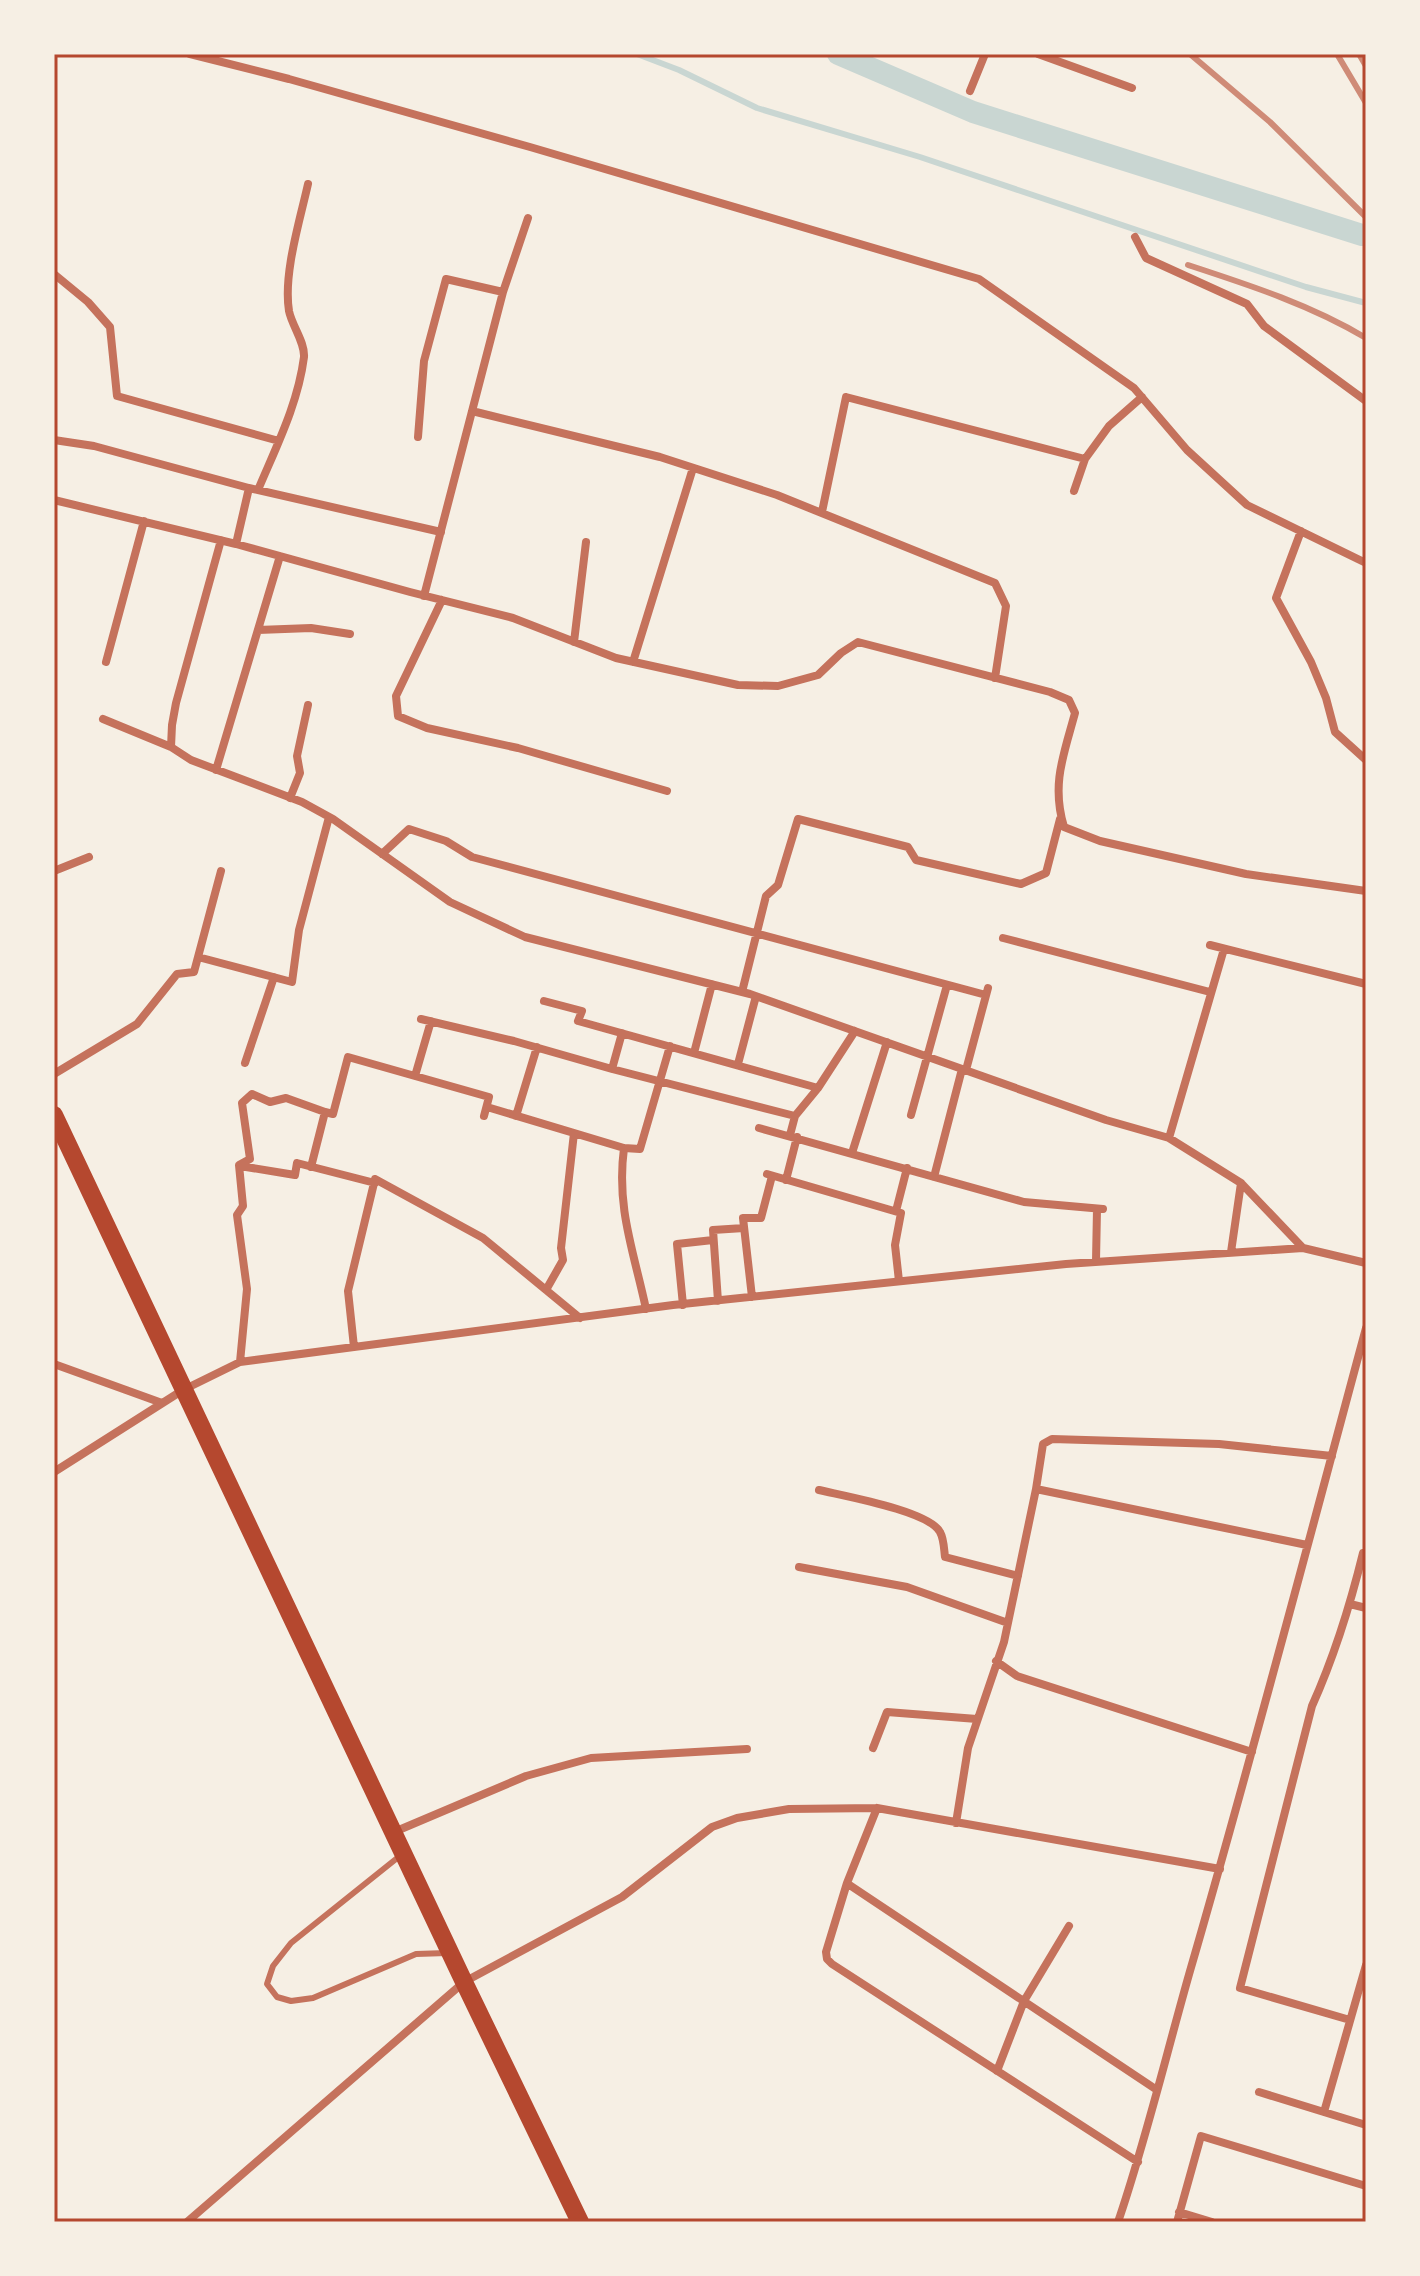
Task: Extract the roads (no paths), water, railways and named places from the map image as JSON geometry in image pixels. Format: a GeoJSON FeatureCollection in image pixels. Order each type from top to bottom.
{"type":"FeatureCollection","features":[{"type":"Feature","properties":{"kind":"main road"},"geometry":{"type":"LineString","coordinates":[[54,1115],[580,2222]]}},
{"type":"Feature","properties":{"kind":"street"},"geometry":{"type":"LineString","coordinates":[[190,54],[530,147],[979,279],[1134,388],[1187,450],[1247,505],[1366,563]]}},
{"type":"Feature","properties":{"kind":"street"},"geometry":{"type":"LineString","coordinates":[[970,91],[985,54]]}},
{"type":"Feature","properties":{"kind":"street"},"geometry":{"type":"LineString","coordinates":[[1038,54],[1132,88]]}},
{"type":"Feature","properties":{"kind":"street"},"geometry":{"type":"LineString","coordinates":[[236,544],[254,489],[290,414],[304,353],[289,311],[292,259],[308,184]]}},
{"type":"Feature","properties":{"kind":"street"},"geometry":{"type":"LineString","coordinates":[[424,596],[503,292],[528,218]]}},
{"type":"Feature","properties":{"kind":"street"},"geometry":{"type":"LineString","coordinates":[[1135,237],[1146,258],[1247,304],[1264,326],[1366,401]]}},
{"type":"Feature","properties":{"kind":"street"},"geometry":{"type":"LineString","coordinates":[[54,274],[88,302],[110,327],[117,396],[279,441]]}},
{"type":"Feature","properties":{"kind":"street"},"geometry":{"type":"LineString","coordinates":[[418,437],[424,361],[446,279],[503,292]]}},
{"type":"Feature","properties":{"kind":"street"},"geometry":{"type":"LineString","coordinates":[[822,512],[846,397],[1085,459]]}},
{"type":"Feature","properties":{"kind":"street"},"geometry":{"type":"LineString","coordinates":[[1074,491],[1085,459],[1109,426],[1142,397]]}},
{"type":"Feature","properties":{"kind":"street"},"geometry":{"type":"LineString","coordinates":[[472,411],[660,457],[777,495],[995,583],[1006,606],[995,678]]}},
{"type":"Feature","properties":{"kind":"street"},"geometry":{"type":"LineString","coordinates":[[54,440],[94,446],[254,489],[441,532]]}},
{"type":"Feature","properties":{"kind":"street"},"geometry":{"type":"LineString","coordinates":[[633,662],[693,468]]}},
{"type":"Feature","properties":{"kind":"street"},"geometry":{"type":"LineString","coordinates":[[54,500],[221,540],[513,618],[616,658],[738,685],[778,686],[818,675],[858,642],[1050,692],[1069,700],[1075,713],[1058,776],[1057,806],[1064,827],[1100,841],[1246,874],[1366,891]]}},
{"type":"Feature","properties":{"kind":"street"},"geometry":{"type":"LineString","coordinates":[[106,662],[144,521]]}},
{"type":"Feature","properties":{"kind":"street"},"geometry":{"type":"LineString","coordinates":[[1301,531],[1276,598],[1311,662],[1326,698],[1335,732],[1366,760]]}},
{"type":"Feature","properties":{"kind":"street"},"geometry":{"type":"LineString","coordinates":[[171,747],[176,703],[221,540]]}},
{"type":"Feature","properties":{"kind":"street"},"geometry":{"type":"LineString","coordinates":[[574,642],[586,542]]}},
{"type":"Feature","properties":{"kind":"street"},"geometry":{"type":"LineString","coordinates":[[216,770],[280,556]]}},
{"type":"Feature","properties":{"kind":"street"},"geometry":{"type":"LineString","coordinates":[[442,600],[396,696],[398,716],[427,728],[518,748],[667,791]]}},
{"type":"Feature","properties":{"kind":"street"},"geometry":{"type":"LineString","coordinates":[[258,630],[311,628],[350,634]]}},
{"type":"Feature","properties":{"kind":"street"},"geometry":{"type":"LineString","coordinates":[[290,798],[300,773],[297,756],[308,705]]}},
{"type":"Feature","properties":{"kind":"street"},"geometry":{"type":"LineString","coordinates":[[103,719],[171,747],[191,760],[290,798],[329,817],[450,902],[525,937],[756,996],[1106,1120],[1169,1138],[1241,1183],[1303,1248]]}},
{"type":"Feature","properties":{"kind":"street"},"geometry":{"type":"LineString","coordinates":[[198,957],[292,982],[299,930],[329,817]]}},
{"type":"Feature","properties":{"kind":"street"},"geometry":{"type":"LineString","coordinates":[[742,992],[766,896],[778,885],[798,819],[908,847],[916,860],[1021,884],[1046,873],[1061,817]]}},
{"type":"Feature","properties":{"kind":"street"},"geometry":{"type":"LineString","coordinates":[[382,854],[409,829],[446,841],[472,857],[947,985],[987,992],[934,1177]]}},
{"type":"Feature","properties":{"kind":"street"},"geometry":{"type":"LineString","coordinates":[[54,871],[89,857]]}},
{"type":"Feature","properties":{"kind":"street"},"geometry":{"type":"LineString","coordinates":[[54,1074],[137,1024],[177,974],[194,972],[221,871]]}},
{"type":"Feature","properties":{"kind":"street"},"geometry":{"type":"LineString","coordinates":[[1003,938],[1210,992]]}},
{"type":"Feature","properties":{"kind":"street"},"geometry":{"type":"LineString","coordinates":[[1210,945],[1366,984]]}},
{"type":"Feature","properties":{"kind":"street"},"geometry":{"type":"LineString","coordinates":[[1169,1138],[1224,949]]}},
{"type":"Feature","properties":{"kind":"street"},"geometry":{"type":"LineString","coordinates":[[245,1063],[274,977]]}},
{"type":"Feature","properties":{"kind":"street"},"geometry":{"type":"LineString","coordinates":[[694,1053],[712,984]]}},
{"type":"Feature","properties":{"kind":"street"},"geometry":{"type":"LineString","coordinates":[[911,1115],[947,985]]}},
{"type":"Feature","properties":{"kind":"street"},"geometry":{"type":"LineString","coordinates":[[738,1064],[756,996]]}},
{"type":"Feature","properties":{"kind":"street"},"geometry":{"type":"LineString","coordinates":[[544,1001],[582,1011],[578,1021],[818,1088]]}},
{"type":"Feature","properties":{"kind":"street"},"geometry":{"type":"LineString","coordinates":[[415,1076],[426,1020],[795,1116]]}},
{"type":"Feature","properties":{"kind":"street"},"geometry":{"type":"LineString","coordinates":[[786,1180],[795,1116],[818,1088],[855,1031]]}},
{"type":"Feature","properties":{"kind":"street"},"geometry":{"type":"LineString","coordinates":[[612,1069],[622,1033]]}},
{"type":"Feature","properties":{"kind":"street"},"geometry":{"type":"LineString","coordinates":[[852,1153],[887,1042]]}},
{"type":"Feature","properties":{"kind":"street"},"geometry":{"type":"LineString","coordinates":[[239,1165],[250,1159],[242,1103],[252,1094],[270,1102],[286,1098],[333,1114],[348,1057],[489,1097],[486,1111],[516,1116],[624,1148],[640,1149],[670,1046]]}},
{"type":"Feature","properties":{"kind":"street"},"geometry":{"type":"LineString","coordinates":[[516,1116],[537,1047]]}},
{"type":"Feature","properties":{"kind":"street"},"geometry":{"type":"LineString","coordinates":[[311,1167],[325,1112]]}},
{"type":"Feature","properties":{"kind":"street"},"geometry":{"type":"LineString","coordinates":[[759,1128],[1024,1202],[1100,1209],[1096,1261]]}},
{"type":"Feature","properties":{"kind":"street"},"geometry":{"type":"LineString","coordinates":[[546,1290],[563,1260],[561,1248],[574,1133]]}},
{"type":"Feature","properties":{"kind":"street"},"geometry":{"type":"LineString","coordinates":[[624,1148],[621,1174],[623,1210],[646,1309]]}},
{"type":"Feature","properties":{"kind":"street"},"geometry":{"type":"LineString","coordinates":[[239,1165],[295,1175],[297,1163],[375,1183]]}},
{"type":"Feature","properties":{"kind":"street"},"geometry":{"type":"LineString","coordinates":[[239,1165],[243,1206],[237,1215],[247,1289],[240,1362]]}},
{"type":"Feature","properties":{"kind":"street"},"geometry":{"type":"LineString","coordinates":[[896,1211],[907,1168]]}},
{"type":"Feature","properties":{"kind":"street"},"geometry":{"type":"LineString","coordinates":[[752,1297],[743,1218],[761,1218],[769,1175],[901,1213],[895,1245],[899,1281]]}},
{"type":"Feature","properties":{"kind":"street"},"geometry":{"type":"LineString","coordinates":[[354,1347],[348,1291],[375,1179],[483,1238],[580,1318]]}},
{"type":"Feature","properties":{"kind":"street"},"geometry":{"type":"LineString","coordinates":[[1231,1252],[1241,1183]]}},
{"type":"Feature","properties":{"kind":"street"},"geometry":{"type":"LineString","coordinates":[[718,1301],[713,1230],[744,1228]]}},
{"type":"Feature","properties":{"kind":"street"},"geometry":{"type":"LineString","coordinates":[[683,1305],[677,1244],[713,1240]]}},
{"type":"Feature","properties":{"kind":"street"},"geometry":{"type":"LineString","coordinates":[[54,1472],[183,1390],[240,1362],[646,1309],[1096,1261],[1303,1248],[1366,1263]]}},
{"type":"Feature","properties":{"kind":"street"},"geometry":{"type":"LineString","coordinates":[[1118,2222],[1138,2162],[1220,1869],[1366,1328]]}},
{"type":"Feature","properties":{"kind":"street"},"geometry":{"type":"LineString","coordinates":[[54,1364],[162,1403]]}},
{"type":"Feature","properties":{"kind":"street"},"geometry":{"type":"LineString","coordinates":[[956,1823],[968,1748],[1004,1642],[1043,1444],[1052,1439],[1219,1444],[1332,1456]]}},
{"type":"Feature","properties":{"kind":"street"},"geometry":{"type":"LineString","coordinates":[[1036,1489],[1307,1545]]}},
{"type":"Feature","properties":{"kind":"street"},"geometry":{"type":"LineString","coordinates":[[819,1490],[883,1505],[931,1521],[942,1533],[945,1557],[1018,1576]]}},
{"type":"Feature","properties":{"kind":"street"},"geometry":{"type":"LineString","coordinates":[[1350,2020],[1240,1988],[1312,1706],[1350,1604],[1363,1553]]}},
{"type":"Feature","properties":{"kind":"street"},"geometry":{"type":"LineString","coordinates":[[799,1567],[907,1587],[1008,1623]]}},
{"type":"Feature","properties":{"kind":"street"},"geometry":{"type":"LineString","coordinates":[[1350,1604],[1366,1608]]}},
{"type":"Feature","properties":{"kind":"street"},"geometry":{"type":"LineString","coordinates":[[996,1661],[1017,1676],[1252,1752]]}},
{"type":"Feature","properties":{"kind":"street"},"geometry":{"type":"LineString","coordinates":[[873,1748],[887,1712],[977,1719]]}},
{"type":"Feature","properties":{"kind":"street"},"geometry":{"type":"LineString","coordinates":[[394,1832],[526,1776],[591,1758],[747,1749]]}},
{"type":"Feature","properties":{"kind":"street"},"geometry":{"type":"LineString","coordinates":[[187,2222],[464,1982],[622,1897],[712,1827],[737,1818],[789,1809],[877,1808],[1220,1869]]}},
{"type":"Feature","properties":{"kind":"street"},"geometry":{"type":"LineString","coordinates":[[877,1808],[848,1884],[826,1952],[827,1959],[1138,2162]]}},
{"type":"Feature","properties":{"kind":"street"},"geometry":{"type":"LineString","coordinates":[[848,1884],[1157,2090]]}},
{"type":"Feature","properties":{"kind":"street"},"geometry":{"type":"LineString","coordinates":[[997,2071],[1024,2001],[1069,1926]]}},
{"type":"Feature","properties":{"kind":"street"},"geometry":{"type":"LineString","coordinates":[[1324,2112],[1366,1965]]}},
{"type":"Feature","properties":{"kind":"street"},"geometry":{"type":"LineString","coordinates":[[1259,2092],[1366,2125]]}},
{"type":"Feature","properties":{"kind":"street"},"geometry":{"type":"LineString","coordinates":[[1177,2222],[1201,2136],[1366,2186]]}},
{"type":"Feature","properties":{"kind":"street"},"geometry":{"type":"LineString","coordinates":[[1179,2212],[1212,2222]]}},
{"type":"Feature","properties":{"kind":"lane"},"geometry":{"type":"LineString","coordinates":[[403,1853],[291,1943],[273,1966],[267,1984],[277,1997],[291,2001],[313,1998],[416,1954],[451,1952]]}},
{"type":"Feature","properties":{"kind":"waterway"},"geometry":{"type":"LineString","coordinates":[[637,54],[679,70],[757,108],[920,157],[1306,287],[1366,303]]}},
{"type":"Feature","properties":{"kind":"waterway"},"geometry":{"type":"LineString","coordinates":[[838,54],[973,112],[1362,235]]}},
{"type":"Feature","properties":{"kind":"railway"},"geometry":{"type":"LineString","coordinates":[[1190,54],[1270,122],[1366,217]]}},
{"type":"Feature","properties":{"kind":"railway"},"geometry":{"type":"LineString","coordinates":[[1337,54],[1366,103]]}},
{"type":"Feature","properties":{"kind":"railway"},"geometry":{"type":"LineString","coordinates":[[1359,54],[1366,66]]}},
{"type":"Feature","properties":{"kind":"railway"},"geometry":{"type":"LineString","coordinates":[[1188,265],[1302,306],[1366,338]]}}]}
